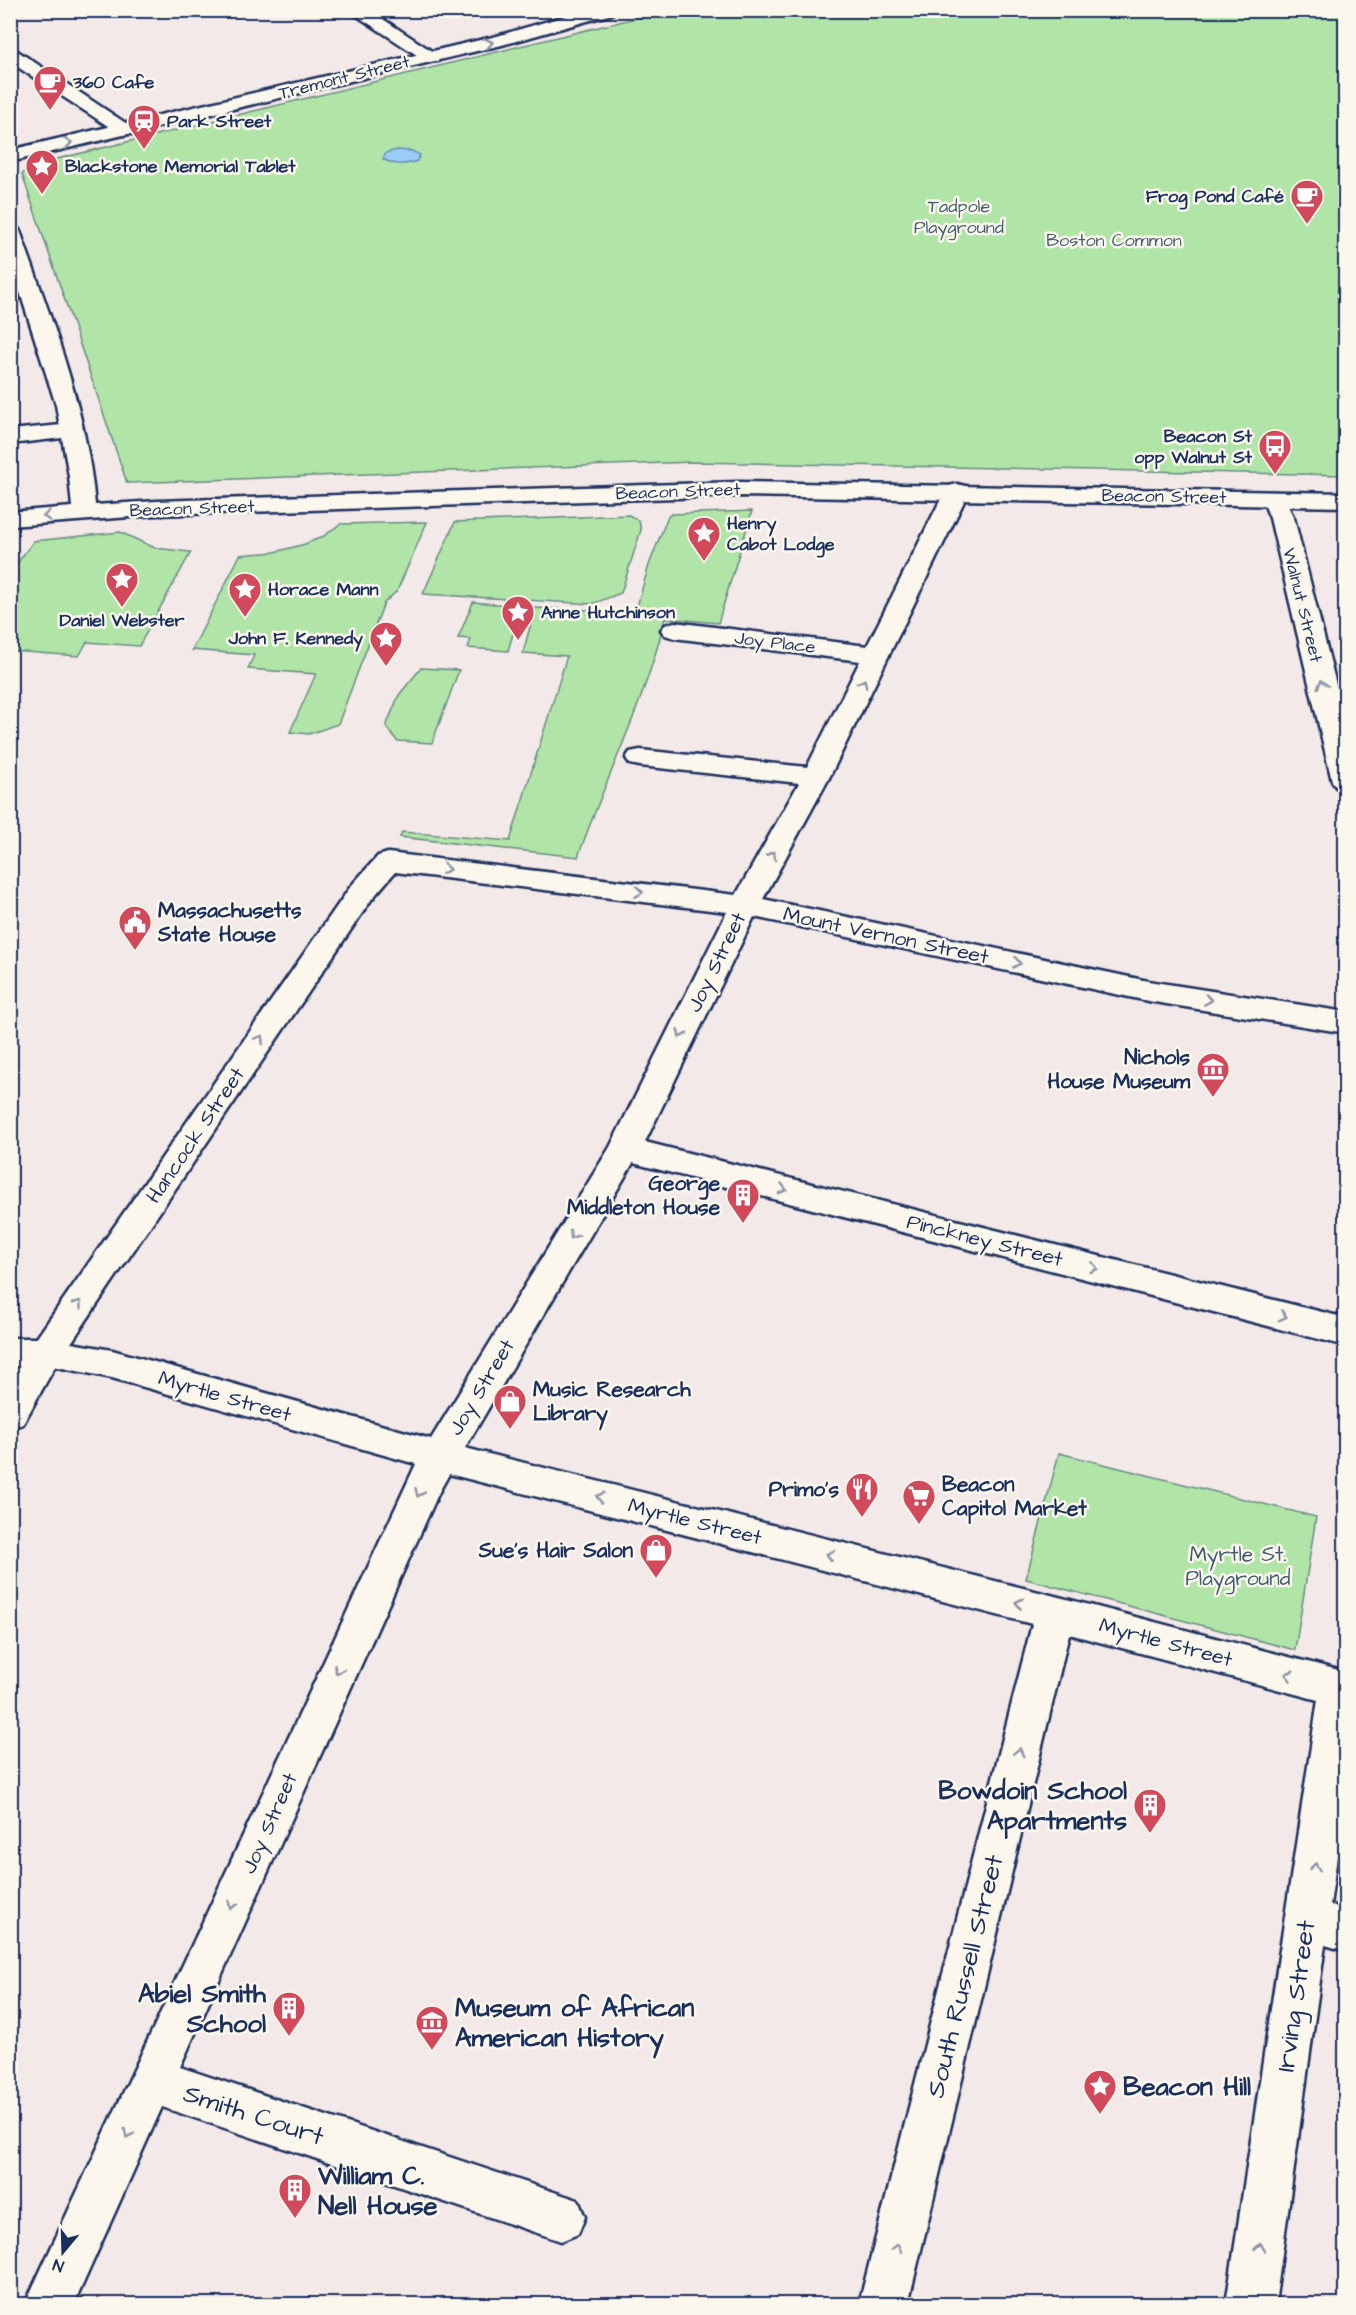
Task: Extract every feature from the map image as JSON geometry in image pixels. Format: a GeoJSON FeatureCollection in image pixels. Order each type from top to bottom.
{"type":"FeatureCollection","features":[{"type":"Feature","properties":{"kind":"street"},"geometry":{"type":"LineString","coordinates":[[356,10],[432,57]]}},
{"type":"Feature","properties":{"kind":"street","name":"Tremont Street"},"geometry":{"type":"LineString","coordinates":[[10,156],[432,57],[606,10]]}},
{"type":"Feature","properties":{"kind":"street"},"geometry":{"type":"LineString","coordinates":[[10,54],[127,130]]}},
{"type":"Feature","properties":{"kind":"street"},"geometry":{"type":"LineString","coordinates":[[10,231],[56,361],[83,483],[84,512]]}},
{"type":"Feature","properties":{"kind":"street"},"geometry":{"type":"LineString","coordinates":[[10,437],[72,431]]}},
{"type":"Feature","properties":{"kind":"street","name":"Beacon Street"},"geometry":{"type":"LineString","coordinates":[[10,519],[84,512],[727,489],[957,491],[1346,500]]}},
{"type":"Feature","properties":{"kind":"street","name":"Joy Street"},"geometry":{"type":"LineString","coordinates":[[50,2304],[423,1485],[625,1149],[744,906],[816,776],[957,491]]}},
{"type":"Feature","properties":{"kind":"street","name":"Walnut Street"},"geometry":{"type":"LineString","coordinates":[[1274,499],[1282,518],[1346,781]]}},
{"type":"Feature","properties":{"kind":"street","name":"Joy Place"},"geometry":{"type":"LineString","coordinates":[[674,630],[877,655]]}},
{"type":"Feature","properties":{"kind":"street"},"geometry":{"type":"LineString","coordinates":[[640,758],[816,776]]}},
{"type":"Feature","properties":{"kind":"street","name":"Mount Vernon Street"},"geometry":{"type":"LineString","coordinates":[[388,861],[712,900],[1148,991],[1346,1023]]}},
{"type":"Feature","properties":{"kind":"street","name":"Hancock Street"},"geometry":{"type":"LineString","coordinates":[[10,1414],[28,1352],[361,893],[388,861]]}},
{"type":"Feature","properties":{"kind":"street","name":"Pinckney Street"},"geometry":{"type":"LineString","coordinates":[[625,1149],[1346,1332]]}},
{"type":"Feature","properties":{"kind":"street","name":"Myrtle Street"},"geometry":{"type":"LineString","coordinates":[[28,1352],[112,1364],[475,1466],[1055,1612],[1343,1689]]}},
{"type":"Feature","properties":{"kind":"street","name":"South Russell Street"},"geometry":{"type":"LineString","coordinates":[[884,2304],[1055,1612]]}},
{"type":"Feature","properties":{"kind":"street","name":"Irving Street"},"geometry":{"type":"LineString","coordinates":[[1251,2304],[1326,1925],[1343,1689]]}},
{"type":"Feature","properties":{"kind":"street","name":"Smith Court"},"geometry":{"type":"LineString","coordinates":[[152,2081],[561,2217]]}},
{"type":"Feature","properties":{"kind":"green space","name":"Boston Common"},"geometry":{"type":"Polygon","coordinates":[[[661,11],[1345,11],[1345,475],[693,462],[127,483],[22,174],[35,165],[57,159],[661,11]]]}},
{"type":"Feature","properties":{"kind":"green space"},"geometry":{"type":"Polygon","coordinates":[[[752,511],[718,623],[665,618],[637,709],[578,857],[400,837],[402,832],[510,841],[567,656],[523,653],[535,608],[589,610],[588,614],[623,617],[636,610],[649,565],[668,516],[752,511]]]}},
{"type":"Feature","properties":{"kind":"green space"},"geometry":{"type":"Polygon","coordinates":[[[629,515],[639,521],[641,530],[621,593],[592,604],[423,594],[455,522],[629,515]]]}},
{"type":"Feature","properties":{"kind":"green space"},"geometry":{"type":"Polygon","coordinates":[[[427,522],[397,591],[384,603],[338,724],[309,734],[290,732],[316,674],[248,669],[254,655],[192,650],[240,555],[275,552],[305,544],[324,536],[340,524],[427,522]]]}},
{"type":"Feature","properties":{"kind":"green space"},"geometry":{"type":"Polygon","coordinates":[[[120,532],[155,548],[191,552],[139,646],[87,642],[79,656],[11,651],[10,583],[14,578],[11,577],[11,571],[34,541],[120,532]]]}},
{"type":"Feature","properties":{"kind":"green space"},"geometry":{"type":"Polygon","coordinates":[[[473,602],[521,606],[508,651],[468,648],[471,639],[458,638],[473,602]]]}},
{"type":"Feature","properties":{"kind":"green space"},"geometry":{"type":"Polygon","coordinates":[[[421,668],[459,670],[432,743],[397,741],[386,726],[399,695],[421,668]]]}},
{"type":"Feature","properties":{"kind":"green space","name":"Myrtle St. Playground"},"geometry":{"type":"Polygon","coordinates":[[[1059,1453],[1316,1517],[1295,1650],[1026,1579],[1059,1453]]]}},
{"type":"Feature","properties":{"kind":"water"},"geometry":{"type":"Polygon","coordinates":[[[397,150],[412,151],[420,155],[417,161],[404,164],[396,164],[383,159],[386,153],[397,150]]]}},
{"type":"Feature","properties":{"kind":"place","name":"360 Cafe"},"geometry":{"type":"Point","coordinates":[50,111]}},
{"type":"Feature","properties":{"kind":"place","name":"Park Street"},"geometry":{"type":"Point","coordinates":[144,150]}},
{"type":"Feature","properties":{"kind":"place","name":"Blackstone Memorial Tablet"},"geometry":{"type":"Point","coordinates":[42,195]}},
{"type":"Feature","properties":{"kind":"place","name":"Frog Pond Café"},"geometry":{"type":"Point","coordinates":[1307,225]}},
{"type":"Feature","properties":{"kind":"place","name":"Beacon St opp Walnut St"},"geometry":{"type":"Point","coordinates":[1275,475]}},
{"type":"Feature","properties":{"kind":"place","name":"Henry Cabot Lodge"},"geometry":{"type":"Point","coordinates":[704,562]}},
{"type":"Feature","properties":{"kind":"place","name":"Daniel Webster"},"geometry":{"type":"Point","coordinates":[122,608]}},
{"type":"Feature","properties":{"kind":"place","name":"Horace Mann"},"geometry":{"type":"Point","coordinates":[245,618]}},
{"type":"Feature","properties":{"kind":"place","name":"Anne Hutchinson"},"geometry":{"type":"Point","coordinates":[518,641]}},
{"type":"Feature","properties":{"kind":"place","name":"John F. Kennedy"},"geometry":{"type":"Point","coordinates":[386,667]}},
{"type":"Feature","properties":{"kind":"place","name":"Massachusetts State House"},"geometry":{"type":"Point","coordinates":[135,951]}},
{"type":"Feature","properties":{"kind":"place","name":"Nichols House Museum"},"geometry":{"type":"Point","coordinates":[1213,1098]}},
{"type":"Feature","properties":{"kind":"place","name":"George Middleton House"},"geometry":{"type":"Point","coordinates":[743,1224]}},
{"type":"Feature","properties":{"kind":"place","name":"Music Research Library"},"geometry":{"type":"Point","coordinates":[510,1430]}},
{"type":"Feature","properties":{"kind":"place","name":"Primo's"},"geometry":{"type":"Point","coordinates":[862,1518]}},
{"type":"Feature","properties":{"kind":"place","name":"Beacon Capitol Market"},"geometry":{"type":"Point","coordinates":[919,1525]}},
{"type":"Feature","properties":{"kind":"place","name":"Sue's Hair Salon"},"geometry":{"type":"Point","coordinates":[656,1579]}},
{"type":"Feature","properties":{"kind":"place","name":"Bowdoin School Apartments"},"geometry":{"type":"Point","coordinates":[1150,1834]}},
{"type":"Feature","properties":{"kind":"place","name":"Abiel Smith School"},"geometry":{"type":"Point","coordinates":[289,2037]}},
{"type":"Feature","properties":{"kind":"place","name":"Museum of African American History"},"geometry":{"type":"Point","coordinates":[432,2051]}},
{"type":"Feature","properties":{"kind":"place","name":"Beacon Hill"},"geometry":{"type":"Point","coordinates":[1100,2115]}},
{"type":"Feature","properties":{"kind":"place","name":"William C. Nell House"},"geometry":{"type":"Point","coordinates":[295,2219]}},
{"type":"Feature","properties":{"kind":"park label","name":"Tadpole Playground"},"geometry":{"type":"Point","coordinates":[959,216]}}]}
